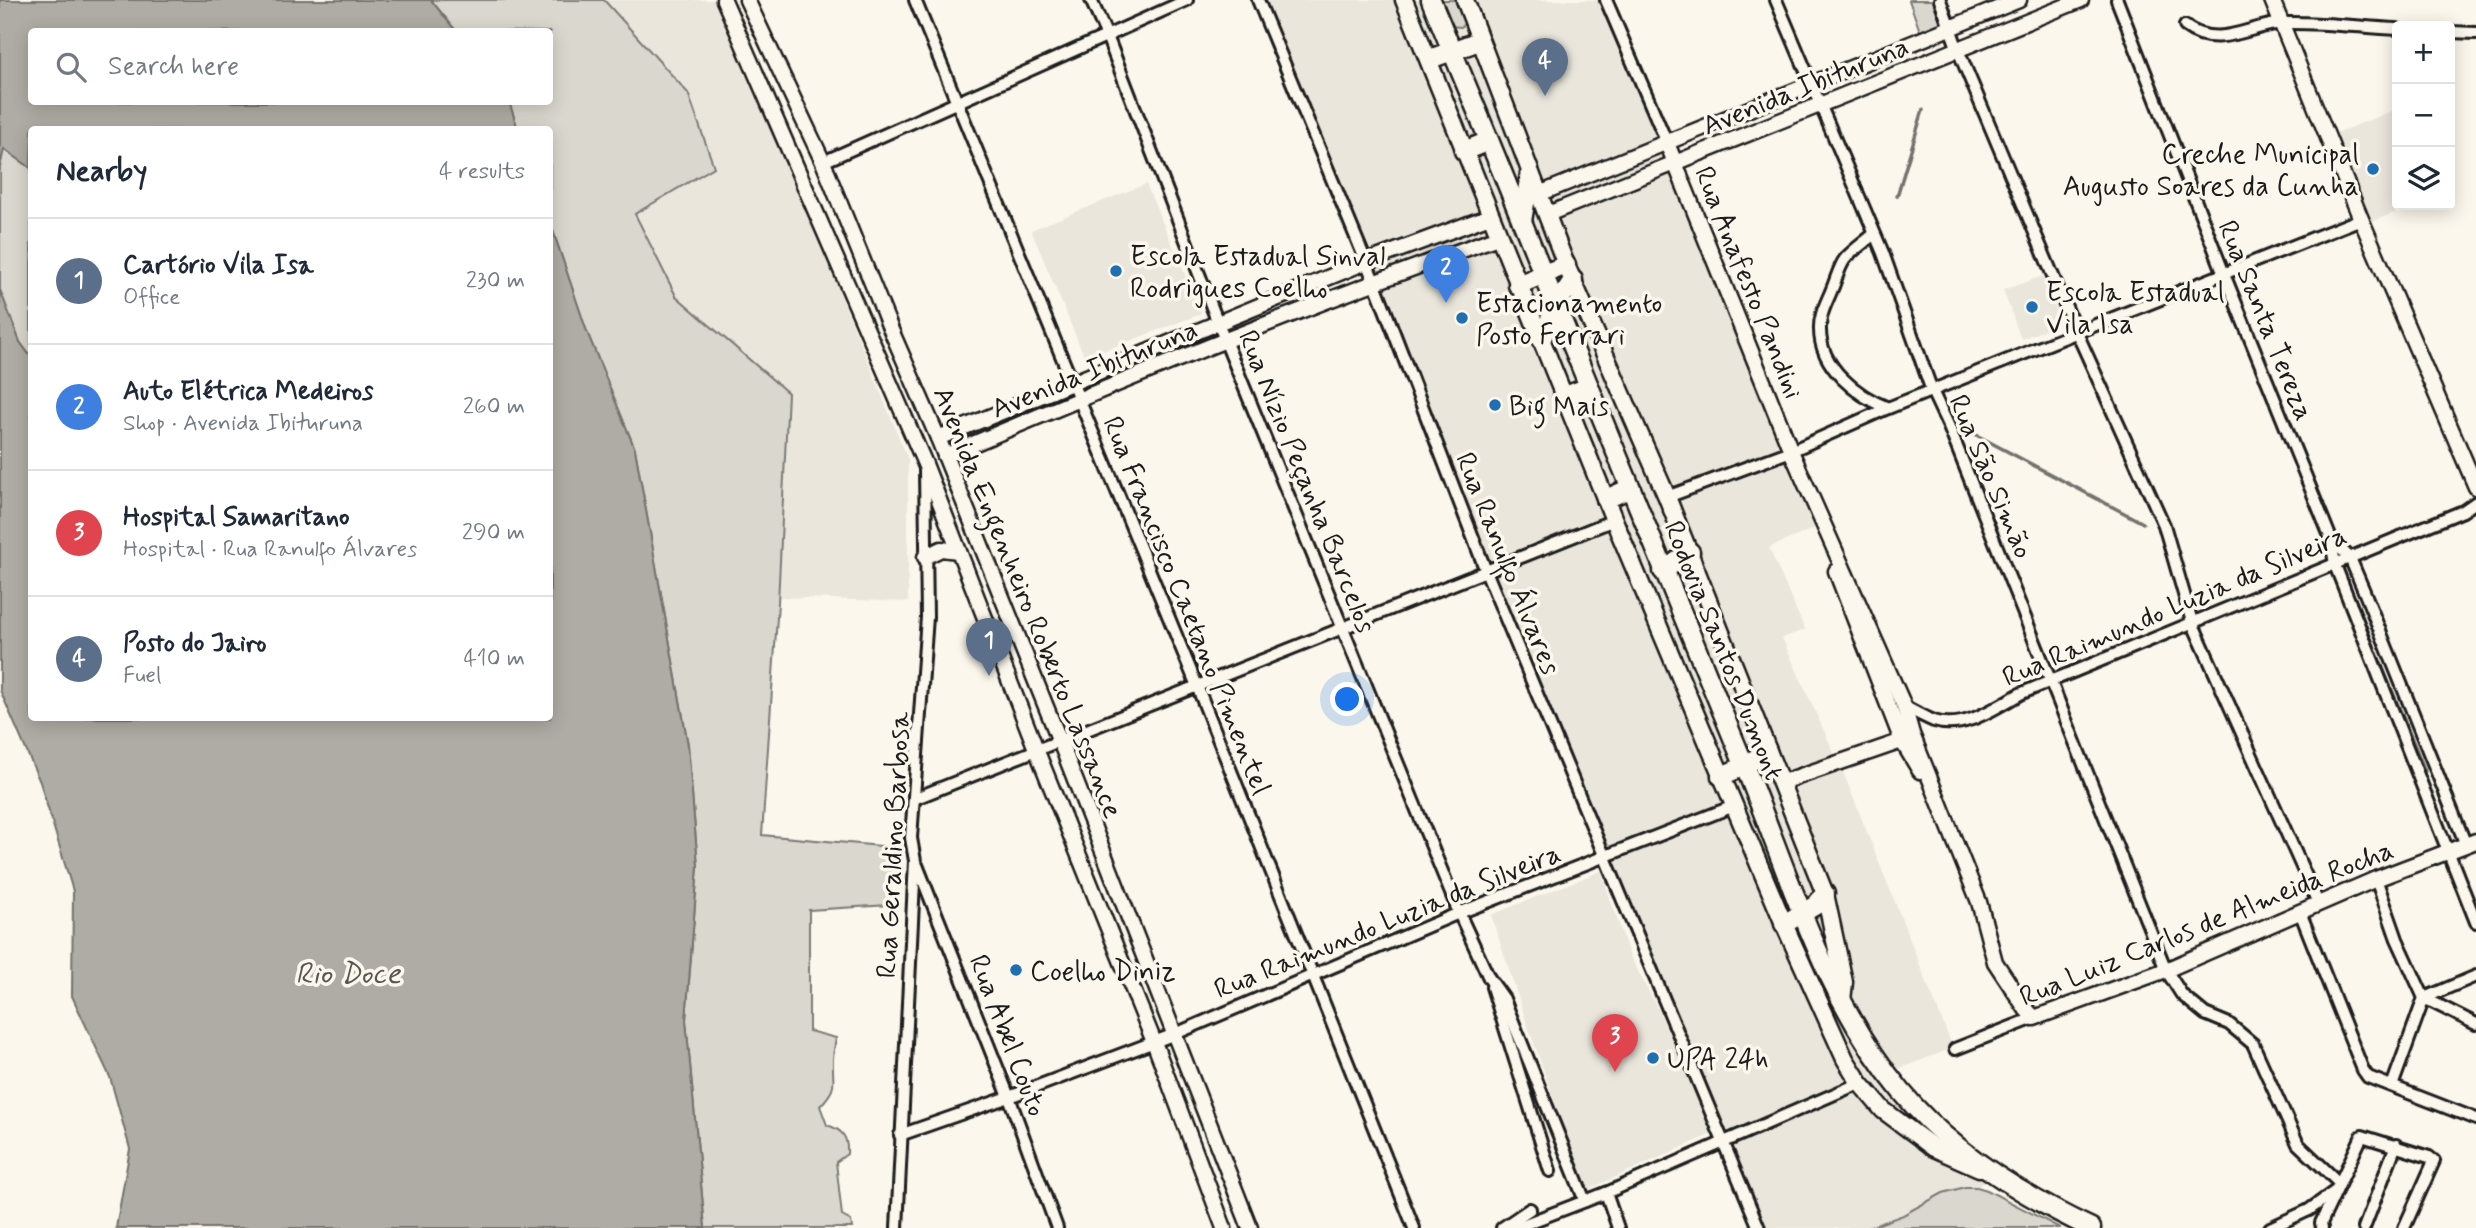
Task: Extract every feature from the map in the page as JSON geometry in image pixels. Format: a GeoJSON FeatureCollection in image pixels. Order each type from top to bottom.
{"type":"FeatureCollection","features":[{"type":"Feature","properties":{"kind":"highway","name":"Rodovia Santos Dumont"},"geometry":{"type":"LineString","coordinates":[[1432,0],[1802,912],[1842,1001],[1870,1049],[1908,1100],[1994,1175],[2054,1211],[2091,1228]]}},
{"type":"Feature","properties":{"kind":"highway"},"geometry":{"type":"LineString","coordinates":[[1430,60],[1479,41]]}},
{"type":"Feature","properties":{"kind":"highway"},"geometry":{"type":"LineString","coordinates":[[1464,151],[1489,141]]}},
{"type":"Feature","properties":{"kind":"highway"},"geometry":{"type":"LineString","coordinates":[[1522,221],[1530,174]]}},
{"type":"Feature","properties":{"kind":"highway"},"geometry":{"type":"LineString","coordinates":[[1518,285],[1543,275],[1569,273],[1541,340]]}},
{"type":"Feature","properties":{"kind":"highway"},"geometry":{"type":"LineString","coordinates":[[1563,397],[1589,387]]}},
{"type":"Feature","properties":{"kind":"highway"},"geometry":{"type":"LineString","coordinates":[[1606,499],[1631,488]]}},
{"type":"Feature","properties":{"kind":"highway"},"geometry":{"type":"LineString","coordinates":[[1663,571],[1690,552]]}},
{"type":"Feature","properties":{"kind":"highway"},"geometry":{"type":"LineString","coordinates":[[1721,776],[1745,766],[1767,751]]}},
{"type":"Feature","properties":{"kind":"highway"},"geometry":{"type":"LineString","coordinates":[[1784,924],[1816,905],[1825,894]]}},
{"type":"Feature","properties":{"kind":"main road"},"geometry":{"type":"LineString","coordinates":[[1404,0],[1563,397],[1825,1018],[1860,1083],[1883,1110],[1934,1148],[1994,1175]]}},
{"type":"Feature","properties":{"kind":"main road"},"geometry":{"type":"LineString","coordinates":[[1465,0],[1569,273],[1690,552],[1825,894],[1844,982],[1842,1001]]}},
{"type":"Feature","properties":{"kind":"street","name":"Avenida Engenheiro Roberto Lassance"},"geometry":{"type":"LineString","coordinates":[[724,0],[925,464],[1154,1042],[1224,1228]]}},
{"type":"Feature","properties":{"kind":"street","name":"Avenida Engenheiro Roberto Lassance"},"geometry":{"type":"LineString","coordinates":[[747,0],[823,162],[938,438],[1250,1228]]}},
{"type":"Feature","properties":{"kind":"street","name":"Rua Francisco Caetano Pimentel"},"geometry":{"type":"LineString","coordinates":[[915,0],[1080,398],[1414,1228]]}},
{"type":"Feature","properties":{"kind":"street","name":"Rua Nízio Peçanha Barcelos"},"geometry":{"type":"LineString","coordinates":[[1091,0],[1218,323],[1459,913],[1489,978],[1550,1171]]}},
{"type":"Feature","properties":{"kind":"street"},"geometry":{"type":"LineString","coordinates":[[823,162],[1187,0]]}},
{"type":"Feature","properties":{"kind":"street","name":"Rua Ranulfo Álvares"},"geometry":{"type":"LineString","coordinates":[[1258,0],[1374,281],[1486,571],[1759,1228]]}},
{"type":"Feature","properties":{"kind":"street","name":"Rua Anafesto Pandini"},"geometry":{"type":"LineString","coordinates":[[1606,0],[1676,164],[1791,451],[1904,706],[1912,734],[1979,902],[1995,962],[2035,1018]]}},
{"type":"Feature","properties":{"kind":"street","name":"Rua São Simão"},"geometry":{"type":"LineString","coordinates":[[1776,0],[1883,253],[1932,391],[1950,428],[2052,681],[2165,970],[2182,995],[2205,1014],[2229,1024],[2253,1044],[2298,1144],[2338,1187]]}},
{"type":"Feature","properties":{"kind":"street"},"geometry":{"type":"LineString","coordinates":[[1940,0],[1958,50],[2077,332],[2164,525],[2192,622],[2318,903]]}},
{"type":"Feature","properties":{"kind":"street","name":"Avenida Ibituruna"},"geometry":{"type":"LineString","coordinates":[[1539,194],[2019,0]]}},
{"type":"Feature","properties":{"kind":"street","name":"Avenida Ibituruna"},"geometry":{"type":"LineString","coordinates":[[1548,214],[2081,0]]}},
{"type":"Feature","properties":{"kind":"street","name":"Rua Santa Tereza"},"geometry":{"type":"LineString","coordinates":[[2118,0],[2224,274],[2331,539],[2335,565],[2476,922]]}},
{"type":"Feature","properties":{"kind":"street"},"geometry":{"type":"LineString","coordinates":[[2273,0],[2361,219],[2476,487]]}},
{"type":"Feature","properties":{"kind":"street"},"geometry":{"type":"LineString","coordinates":[[2185,26],[2205,35],[2224,36],[2247,33],[2281,23],[2392,29]]}},
{"type":"Feature","properties":{"kind":"street"},"geometry":{"type":"LineString","coordinates":[[2455,32],[2476,33]]}},
{"type":"Feature","properties":{"kind":"street","name":"Avenida Ibituruna"},"geometry":{"type":"LineString","coordinates":[[938,438],[1366,262],[1490,216]]}},
{"type":"Feature","properties":{"kind":"street"},"geometry":{"type":"LineString","coordinates":[[1667,497],[1791,451],[1888,408],[2361,219]]}},
{"type":"Feature","properties":{"kind":"street"},"geometry":{"type":"LineString","coordinates":[[1874,234],[1844,260],[1823,310],[1819,331],[1826,354],[1839,374],[1857,392],[1888,408]]}},
{"type":"Feature","properties":{"kind":"street","name":"Avenida Ibituruna"},"geometry":{"type":"LineString","coordinates":[[945,456],[1080,398],[1374,281],[1499,237]]}},
{"type":"Feature","properties":{"kind":"street"},"geometry":{"type":"LineString","coordinates":[[872,340],[891,330]]}},
{"type":"Feature","properties":{"kind":"street","name":"Rua Geraldino Barbosa"},"geometry":{"type":"LineString","coordinates":[[897,1228],[915,860],[911,838],[916,798],[926,617],[925,464]]}},
{"type":"Feature","properties":{"kind":"street","name":"Rua Raimundo Luzia da Silveira"},"geometry":{"type":"LineString","coordinates":[[1904,706],[1936,722],[1955,723],[1974,718],[2022,693],[2335,565],[2476,502]]}},
{"type":"Feature","properties":{"kind":"street","name":"Rua Anafesto Pandini"},"geometry":{"type":"LineString","coordinates":[[1816,505],[1842,590],[1902,741],[1945,815]]}},
{"type":"Feature","properties":{"kind":"street","name":"Rua Raimundo Luzia da Silveira"},"geometry":{"type":"LineString","coordinates":[[2463,510],[2476,510]]}},
{"type":"Feature","properties":{"kind":"street"},"geometry":{"type":"LineString","coordinates":[[916,798],[1614,520]]}},
{"type":"Feature","properties":{"kind":"street","name":"Rua Santa Tereza"},"geometry":{"type":"LineString","coordinates":[[2331,539],[2350,558],[2471,843]]}},
{"type":"Feature","properties":{"kind":"street"},"geometry":{"type":"LineString","coordinates":[[925,558],[941,549],[958,551]]}},
{"type":"Feature","properties":{"kind":"street"},"geometry":{"type":"LineString","coordinates":[[1780,783],[1902,741]]}},
{"type":"Feature","properties":{"kind":"street","name":"Rua Raimundo Luzia da Silveira"},"geometry":{"type":"LineString","coordinates":[[900,1135],[1175,1034],[1459,913],[1734,806]]}},
{"type":"Feature","properties":{"kind":"street","name":"Rua Luiz Carlos de Almeida Rocha"},"geometry":{"type":"LineString","coordinates":[[1955,1049],[2165,970],[2318,903],[2471,843]]}},
{"type":"Feature","properties":{"kind":"street","name":"Rua Abel Couto"},"geometry":{"type":"LineString","coordinates":[[915,860],[1009,1097],[1057,1228]]}},
{"type":"Feature","properties":{"kind":"street"},"geometry":{"type":"LineString","coordinates":[[2376,879],[2424,998],[2476,1024]]}},
{"type":"Feature","properties":{"kind":"street"},"geometry":{"type":"LineString","coordinates":[[2300,912],[2362,1070],[2368,1077],[2476,1119]]}},
{"type":"Feature","properties":{"kind":"street"},"geometry":{"type":"LineString","coordinates":[[2392,1086],[2424,998],[2476,976]]}},
{"type":"Feature","properties":{"kind":"street","name":"Rua Nízio Peçanha Barcelos"},"geometry":{"type":"LineString","coordinates":[[1489,978],[1504,999],[1585,1201]]}},
{"type":"Feature","properties":{"kind":"street"},"geometry":{"type":"LineString","coordinates":[[1515,1228],[1606,1193],[1860,1083]]}},
{"type":"Feature","properties":{"kind":"street"},"geometry":{"type":"LineString","coordinates":[[2322,1227],[2362,1136],[2433,1159],[2404,1228]]}},
{"type":"Feature","properties":{"kind":"street"},"geometry":{"type":"LineString","coordinates":[[2364,1228],[2396,1145]]}},
{"type":"Feature","properties":{"kind":"street"},"geometry":{"type":"LineString","coordinates":[[1204,1175],[1226,1166]]}},
{"type":"Feature","properties":{"kind":"street"},"geometry":{"type":"LineString","coordinates":[[2270,1228],[2309,1210],[2338,1187]]}},
{"type":"Feature","properties":{"kind":"street"},"geometry":{"type":"LineString","coordinates":[[1606,1193],[1618,1228]]}},
{"type":"Feature","properties":{"kind":"street"},"geometry":{"type":"LineString","coordinates":[[1502,1228],[1530,1209]]}},
{"type":"Feature","properties":{"kind":"shaded area"},"geometry":{"type":"Polygon","coordinates":[[[431,0],[604,0],[688,93],[714,167],[635,214],[676,296],[788,393],[778,603],[762,835],[891,847],[889,905],[809,910],[809,1031],[836,1038],[833,1085],[830,1094],[820,1106],[827,1125],[841,1132],[847,1143],[847,1154],[836,1162],[842,1216],[851,1221],[852,1228],[705,1228],[686,1020],[698,866],[688,745],[635,449],[587,332],[553,231],[553,126],[517,126],[510,105],[553,105],[553,28],[454,28],[431,0]]]}},
{"type":"Feature","properties":{"kind":"shaded area"},"geometry":{"type":"Polygon","coordinates":[[[604,0],[716,0],[777,139],[908,459],[908,602],[779,597],[788,393],[676,296],[634,213],[714,167],[688,93],[604,0]]]}},
{"type":"Feature","properties":{"kind":"shaded area"},"geometry":{"type":"Polygon","coordinates":[[[1255,0],[1605,0],[1822,525],[1769,548],[1805,630],[1782,638],[1845,777],[1953,1048],[1888,1073],[1993,1176],[1977,1187],[1965,1187],[1868,1228],[1760,1228],[1255,0]]]}},
{"type":"Feature","properties":{"kind":"shaded area"},"geometry":{"type":"Polygon","coordinates":[[[1439,0],[1457,0],[1466,22],[1461,27],[1450,26],[1439,0]]]}},
{"type":"Feature","properties":{"kind":"shaded area"},"geometry":{"type":"Polygon","coordinates":[[[1909,0],[1935,0],[1949,26],[1922,37],[1909,0]]]}},
{"type":"Feature","properties":{"kind":"shaded area","name":"Creche Municipal Augusto Soares da Cunha"},"geometry":{"type":"Polygon","coordinates":[[[2392,111],[2392,210],[2402,210],[2369,223],[2334,134],[2392,111]]]}},
{"type":"Feature","properties":{"kind":"shaded area"},"geometry":{"type":"Polygon","coordinates":[[[4,148],[28,166],[28,353],[20,342],[0,290],[0,167],[4,148]]]}},
{"type":"Feature","properties":{"kind":"shaded area","name":"Escola Estadual Sinval Rodrigues Coelho"},"geometry":{"type":"Polygon","coordinates":[[[1146,184],[1201,312],[1085,358],[1031,230],[1146,184]]]}},
{"type":"Feature","properties":{"kind":"shaded area","name":"Escola Estadual Vila Isa"},"geometry":{"type":"Polygon","coordinates":[[[2043,276],[2062,323],[2021,339],[2003,290],[2043,276]]]}},
{"type":"Feature","properties":{"kind":"shaded area"},"geometry":{"type":"Polygon","coordinates":[[[1601,871],[1629,954],[1659,1011],[1712,1134],[1589,1189],[1563,1125],[1491,915],[1601,871]]]}},
{"type":"Feature","properties":{"kind":"shaded area"},"geometry":{"type":"Polygon","coordinates":[[[1965,1187],[1987,1190],[2060,1228],[1868,1228],[1903,1215],[1943,1193],[1965,1187]]]}},
{"type":"Feature","properties":{"kind":"water"},"geometry":{"type":"Polygon","coordinates":[[[0,0],[431,0],[454,28],[28,28],[28,105],[510,105],[517,126],[28,126],[28,166],[4,149],[0,167],[0,0]]]}},
{"type":"Feature","properties":{"kind":"water","name":"Rio Doce"},"geometry":{"type":"Polygon","coordinates":[[[553,231],[587,332],[635,449],[688,745],[698,866],[686,1020],[705,1228],[116,1228],[130,1149],[110,1077],[72,996],[73,891],[40,782],[0,690],[0,290],[20,342],[28,353],[28,721],[553,721],[553,231]]]}},
{"type":"Feature","properties":{"kind":"waterway"},"geometry":{"type":"LineString","coordinates":[[1897,196],[1923,110]]}},
{"type":"Feature","properties":{"kind":"waterway"},"geometry":{"type":"LineString","coordinates":[[1965,429],[2143,523]]}},
{"type":"Feature","properties":{"kind":"waterway"},"geometry":{"type":"LineString","coordinates":[[2349,585],[2425,771]]}},
{"type":"Feature","properties":{"kind":"place","name":"Posto do Jairo"},"geometry":{"type":"Point","coordinates":[1545,96]}},
{"type":"Feature","properties":{"kind":"place","name":"Creche Municipal Augusto Soares da Cunha"},"geometry":{"type":"Point","coordinates":[2373,169]}},
{"type":"Feature","properties":{"kind":"place","name":"Escola Estadual Sinval Rodrigues Coelho"},"geometry":{"type":"Point","coordinates":[1116,271]}},
{"type":"Feature","properties":{"kind":"place","name":"Auto Elétrica Medeiros"},"geometry":{"type":"Point","coordinates":[1446,303]}},
{"type":"Feature","properties":{"kind":"place","name":"Escola Estadual Vila Isa"},"geometry":{"type":"Point","coordinates":[2032,307]}},
{"type":"Feature","properties":{"kind":"place","name":"Estacionamento Posto Ferrari"},"geometry":{"type":"Point","coordinates":[1462,318]}},
{"type":"Feature","properties":{"kind":"place","name":"Big Mais"},"geometry":{"type":"Point","coordinates":[1495,405]}},
{"type":"Feature","properties":{"kind":"place","name":"Cartório Vila Isa"},"geometry":{"type":"Point","coordinates":[989,676]}},
{"type":"Feature","properties":{"kind":"place","name":"Coelho Diniz"},"geometry":{"type":"Point","coordinates":[1016,970]}},
{"type":"Feature","properties":{"kind":"place","name":"UPA 24h"},"geometry":{"type":"Point","coordinates":[1653,1058]}},
{"type":"Feature","properties":{"kind":"place","name":"Hospital Samaritano"},"geometry":{"type":"Point","coordinates":[1615,1072]}}]}
